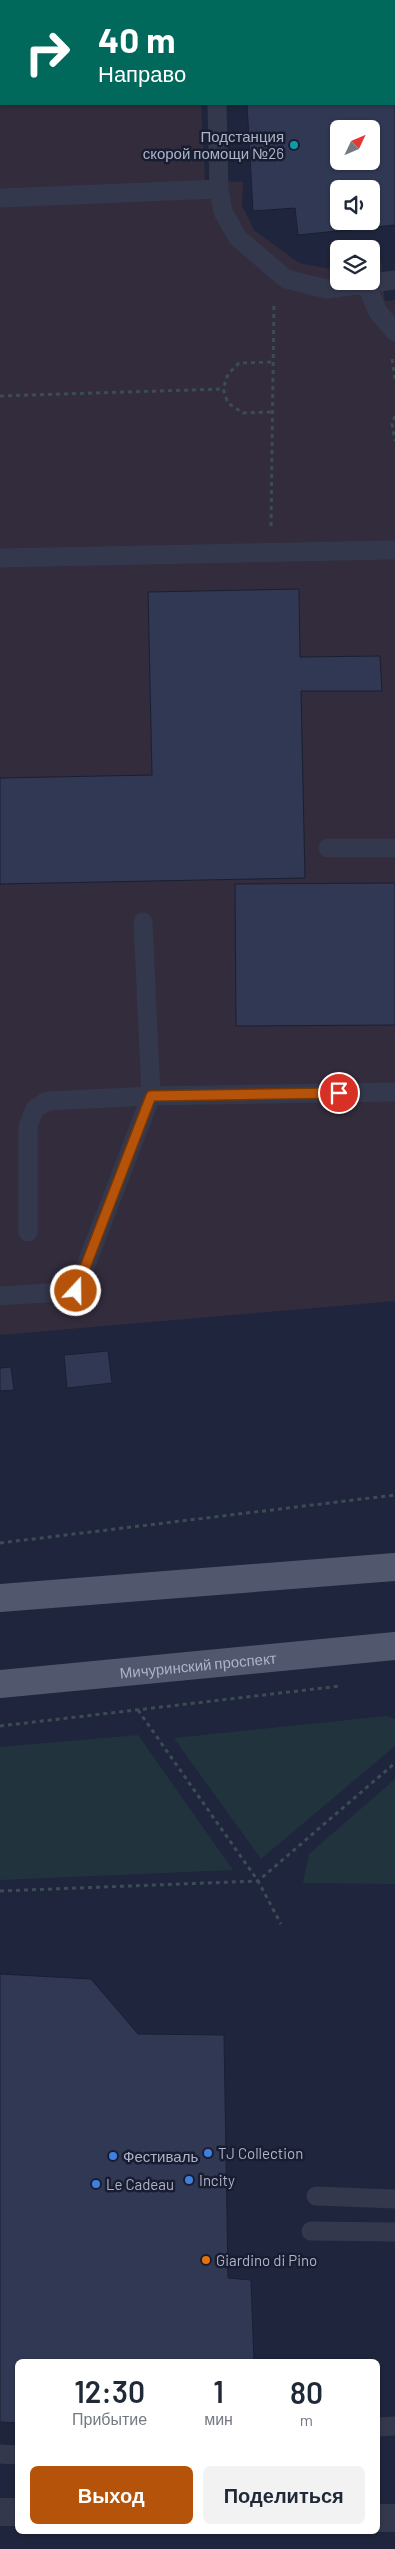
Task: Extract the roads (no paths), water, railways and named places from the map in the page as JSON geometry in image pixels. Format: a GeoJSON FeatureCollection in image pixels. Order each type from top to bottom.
{"type":"FeatureCollection","features":[{"type":"Feature","properties":{"kind":"main road"},"geometry":{"type":"LineString","coordinates":[[0,1598],[395,1567]]}},
{"type":"Feature","properties":{"kind":"main road","name":"Мичуринский проспект"},"geometry":{"type":"LineString","coordinates":[[0,1684],[395,1646]]}},
{"type":"Feature","properties":{"kind":"street"},"geometry":{"type":"LineString","coordinates":[[0,2512],[15,2512]]}},
{"type":"Feature","properties":{"kind":"street"},"geometry":{"type":"LineString","coordinates":[[380,2518],[395,2518]]}},
{"type":"Feature","properties":{"kind":"lane"},"geometry":{"type":"LineString","coordinates":[[216,105],[219,190],[222,212],[238,238],[286,279],[330,288]]}},
{"type":"Feature","properties":{"kind":"lane"},"geometry":{"type":"LineString","coordinates":[[0,198],[219,190]]}},
{"type":"Feature","properties":{"kind":"lane"},"geometry":{"type":"LineString","coordinates":[[380,282],[395,280]]}},
{"type":"Feature","properties":{"kind":"lane"},"geometry":{"type":"LineString","coordinates":[[369,290],[378,312],[395,332]]}},
{"type":"Feature","properties":{"kind":"lane"},"geometry":{"type":"LineString","coordinates":[[0,558],[395,550]]}},
{"type":"Feature","properties":{"kind":"lane"},"geometry":{"type":"LineString","coordinates":[[328,848],[395,848]]}},
{"type":"Feature","properties":{"kind":"lane"},"geometry":{"type":"LineString","coordinates":[[0,1296],[76,1291],[151,1096],[143,922]]}},
{"type":"Feature","properties":{"kind":"lane"},"geometry":{"type":"LineString","coordinates":[[28,1232],[28,1126],[35,1109],[47,1101],[151,1096],[395,1092]]}},
{"type":"Feature","properties":{"kind":"lane"},"geometry":{"type":"LineString","coordinates":[[316,2196],[395,2199]]}},
{"type":"Feature","properties":{"kind":"lane"},"geometry":{"type":"LineString","coordinates":[[311,2230],[395,2232]]}},
{"type":"Feature","properties":{"kind":"lane"},"geometry":{"type":"LineString","coordinates":[[380,2427],[395,2426]]}},
{"type":"Feature","properties":{"kind":"lane"},"geometry":{"type":"LineString","coordinates":[[0,2454],[15,2455]]}},
{"type":"Feature","properties":{"kind":"place","name":"Подстанция скорой помощи №26"},"geometry":{"type":"Point","coordinates":[294,145]}},
{"type":"Feature","properties":{"kind":"place","name":"TJ Collection"},"geometry":{"type":"Point","coordinates":[208,2153]}},
{"type":"Feature","properties":{"kind":"place","name":"Фестиваль"},"geometry":{"type":"Point","coordinates":[113,2156]}},
{"type":"Feature","properties":{"kind":"place","name":"Incity"},"geometry":{"type":"Point","coordinates":[189,2180]}},
{"type":"Feature","properties":{"kind":"place","name":"Le Cadeau"},"geometry":{"type":"Point","coordinates":[96,2184]}},
{"type":"Feature","properties":{"kind":"place","name":"Giardino di Pino"},"geometry":{"type":"Point","coordinates":[206,2260]}}]}
